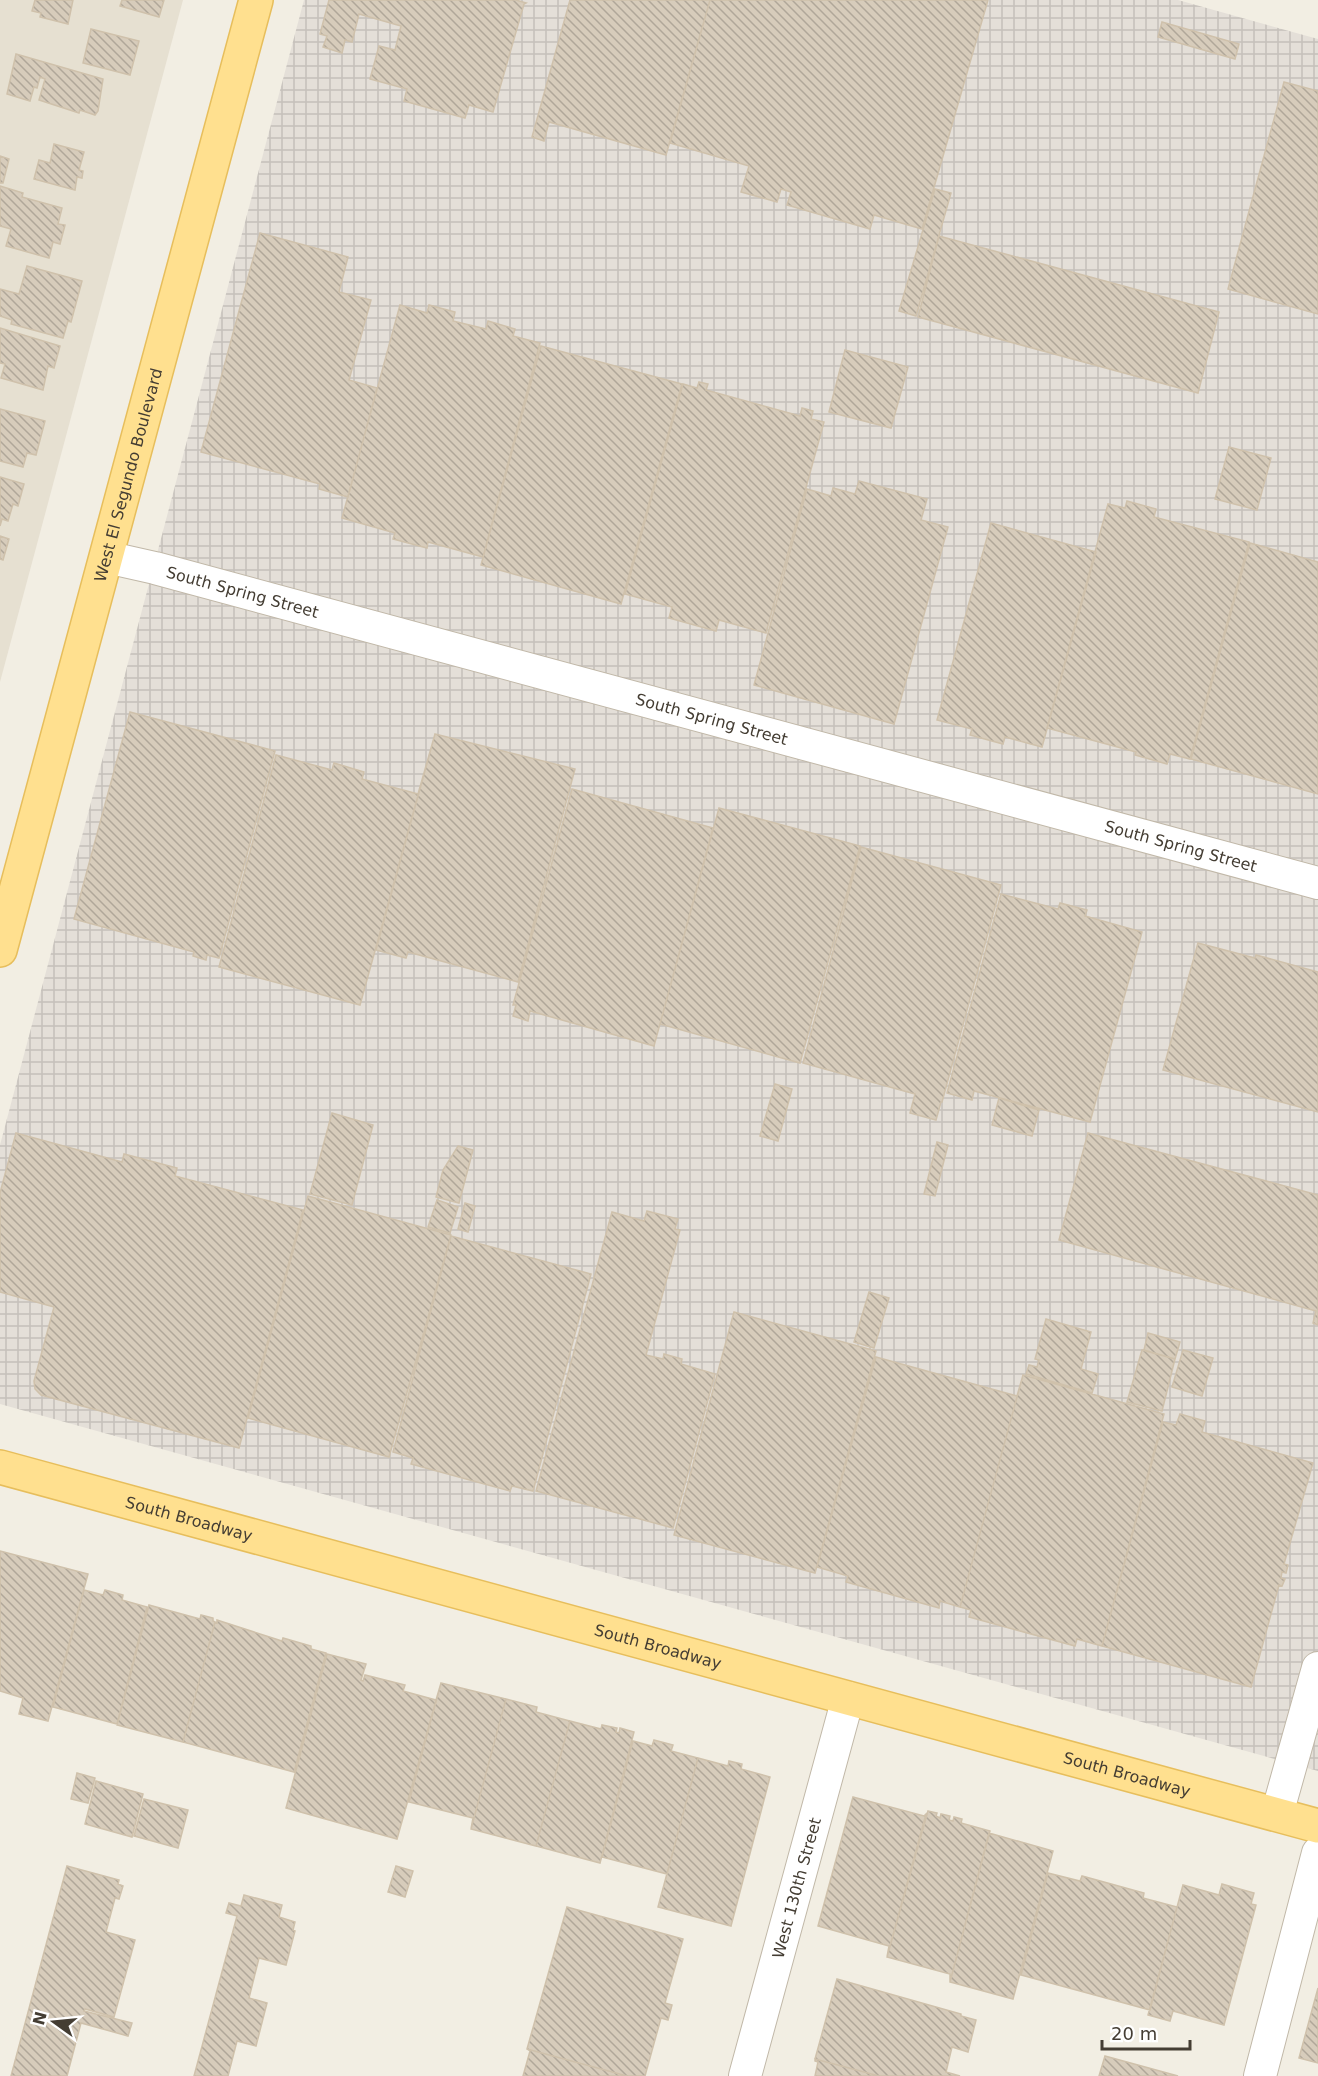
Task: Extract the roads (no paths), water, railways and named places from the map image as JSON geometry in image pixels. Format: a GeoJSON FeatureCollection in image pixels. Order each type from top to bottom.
{"type":"FeatureCollection","features":[{"type":"Feature","properties":{"kind":"main road","name":"West El Segundo Boulevard"},"geometry":{"type":"LineString","coordinates":[[0,950],[256,0]]}},
{"type":"Feature","properties":{"kind":"main road","name":"South Broadway"},"geometry":{"type":"LineString","coordinates":[[0,1467],[1318,1826]]}},
{"type":"Feature","properties":{"kind":"street","name":"South Spring Street"},"geometry":{"type":"LineString","coordinates":[[106,557],[155,567],[1318,883]]}},
{"type":"Feature","properties":{"kind":"street"},"geometry":{"type":"LineString","coordinates":[[1277,1814],[1318,1668]]}},
{"type":"Feature","properties":{"kind":"street","name":"West 130th Street"},"geometry":{"type":"LineString","coordinates":[[745,2076],[848,1698]]}},
{"type":"Feature","properties":{"kind":"street"},"geometry":{"type":"LineString","coordinates":[[1260,2076],[1318,1853]]}}]}
